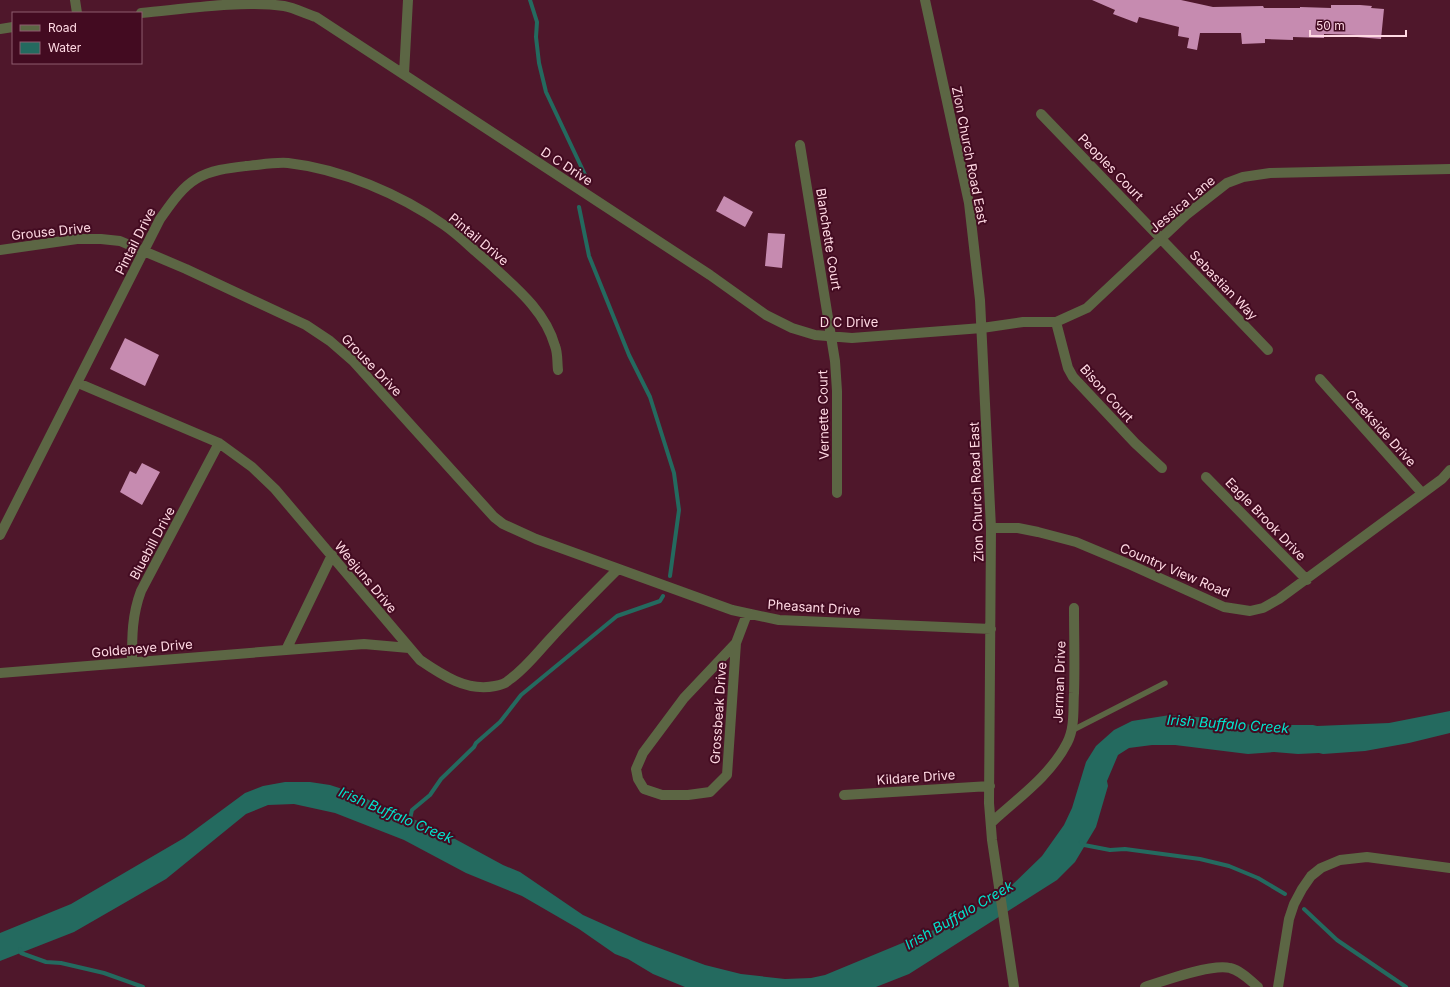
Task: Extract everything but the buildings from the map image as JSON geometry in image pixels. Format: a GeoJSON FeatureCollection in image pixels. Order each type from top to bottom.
{"type":"FeatureCollection","features":[{"type":"Feature","properties":{"kind":"street"},"geometry":{"type":"LineString","coordinates":[[75,0],[76,12]]}},
{"type":"Feature","properties":{"kind":"street"},"geometry":{"type":"LineString","coordinates":[[404,74],[408,0]]}},
{"type":"Feature","properties":{"kind":"street","name":"Zion Church Road East"},"geometry":{"type":"LineString","coordinates":[[925,0],[968,203],[982,328],[991,528],[989,803],[992,822],[992,840],[1014,987]]}},
{"type":"Feature","properties":{"kind":"street","name":"D C Drive"},"geometry":{"type":"LineString","coordinates":[[142,13],[229,4],[257,4],[285,6],[316,17],[710,275],[766,315],[792,328],[815,335],[852,338],[982,328]]}},
{"type":"Feature","properties":{"kind":"street"},"geometry":{"type":"LineString","coordinates":[[0,29],[12,27]]}},
{"type":"Feature","properties":{"kind":"street","name":"Peoples Court"},"geometry":{"type":"LineString","coordinates":[[1041,114],[1162,239]]}},
{"type":"Feature","properties":{"kind":"street","name":"Blanchette Court"},"geometry":{"type":"LineString","coordinates":[[800,145],[832,337]]}},
{"type":"Feature","properties":{"kind":"street","name":"Pintail Drive"},"geometry":{"type":"LineString","coordinates":[[0,535],[160,219],[170,204],[195,180],[209,173],[227,169],[287,163],[332,172],[355,179],[395,196],[443,225],[519,290],[541,316],[549,329],[556,347],[558,370]]}},
{"type":"Feature","properties":{"kind":"street","name":"Jessica Lane"},"geometry":{"type":"LineString","coordinates":[[982,328],[1023,322],[1056,322],[1088,308],[1186,215],[1227,184],[1243,177],[1270,173],[1450,169]]}},
{"type":"Feature","properties":{"kind":"street","name":"Grouse Drive"},"geometry":{"type":"LineString","coordinates":[[0,250],[77,239],[120,241],[186,269],[299,322],[330,341],[353,361],[494,517],[503,524],[536,539],[618,569]]}},
{"type":"Feature","properties":{"kind":"street","name":"Sebastian Way"},"geometry":{"type":"LineString","coordinates":[[1162,239],[1268,350]]}},
{"type":"Feature","properties":{"kind":"street","name":"Bison Court"},"geometry":{"type":"LineString","coordinates":[[1056,322],[1068,368],[1073,377],[1135,443],[1162,468]]}},
{"type":"Feature","properties":{"kind":"street","name":"Vernette Court"},"geometry":{"type":"LineString","coordinates":[[832,337],[835,361],[836,391],[837,493]]}},
{"type":"Feature","properties":{"kind":"street","name":"Creekside Drive"},"geometry":{"type":"LineString","coordinates":[[1320,379],[1422,493]]}},
{"type":"Feature","properties":{"kind":"street","name":"Weejuns Drive"},"geometry":{"type":"LineString","coordinates":[[78,383],[219,444],[252,468],[276,489],[420,660],[444,676],[467,685],[482,688],[497,686],[509,681],[524,667],[588,598],[618,569]]}},
{"type":"Feature","properties":{"kind":"street","name":"Bluebill Drive"},"geometry":{"type":"LineString","coordinates":[[132,662],[133,620],[141,591],[219,444]]}},
{"type":"Feature","properties":{"kind":"street","name":"Country View Road"},"geometry":{"type":"LineString","coordinates":[[991,528],[1018,528],[1076,542],[1224,607],[1250,611],[1263,608],[1307,580],[1442,478],[1450,470]]}},
{"type":"Feature","properties":{"kind":"street","name":"Eagle Brook Drive"},"geometry":{"type":"LineString","coordinates":[[1206,477],[1307,580]]}},
{"type":"Feature","properties":{"kind":"street"},"geometry":{"type":"LineString","coordinates":[[286,650],[332,556]]}},
{"type":"Feature","properties":{"kind":"street","name":"Pheasant Drive"},"geometry":{"type":"LineString","coordinates":[[618,569],[732,610],[779,620],[991,629]]}},
{"type":"Feature","properties":{"kind":"street","name":"Jerman Drive"},"geometry":{"type":"LineString","coordinates":[[992,822],[1036,783],[1055,762],[1067,742],[1073,722],[1075,663],[1074,608]]}},
{"type":"Feature","properties":{"kind":"street","name":"Grossbeak Drive"},"geometry":{"type":"LineString","coordinates":[[736,643],[684,698],[643,753],[636,769],[638,779],[644,789],[662,795],[688,795],[710,792],[726,775],[736,643],[747,614]]}},
{"type":"Feature","properties":{"kind":"street","name":"Goldeneye Drive"},"geometry":{"type":"LineString","coordinates":[[0,673],[364,644],[409,648]]}},
{"type":"Feature","properties":{"kind":"street","name":"Kildare Drive"},"geometry":{"type":"LineString","coordinates":[[844,795],[990,786]]}},
{"type":"Feature","properties":{"kind":"street"},"geometry":{"type":"LineString","coordinates":[[1278,987],[1289,919],[1294,904],[1311,876],[1321,868],[1340,860],[1367,857],[1450,868]]}},
{"type":"Feature","properties":{"kind":"street"},"geometry":{"type":"LineString","coordinates":[[1145,987],[1171,978],[1212,968],[1230,968],[1246,976],[1258,987]]}},
{"type":"Feature","properties":{"kind":"lane"},"geometry":{"type":"LineString","coordinates":[[1070,731],[1165,683]]}},
{"type":"Feature","properties":{"kind":"water","name":"Irish Buffalo Creek"},"geometry":{"type":"Polygon","coordinates":[[[1450,711],[1450,733],[1409,743],[1365,751],[1323,754],[1274,752],[1248,754],[1175,745],[1152,745],[1129,748],[1118,755],[1107,781],[1108,786],[1096,827],[1075,862],[1057,880],[909,974],[876,987],[685,987],[653,974],[628,959],[615,954],[579,929],[522,896],[466,873],[404,840],[335,813],[294,804],[268,805],[246,814],[166,879],[74,932],[0,961],[0,933],[71,904],[184,838],[245,793],[263,786],[285,782],[310,782],[330,785],[358,794],[378,805],[433,827],[503,865],[520,872],[583,915],[643,942],[705,965],[741,974],[785,979],[811,978],[825,975],[964,916],[1012,885],[1042,856],[1064,825],[1072,808],[1086,762],[1096,746],[1114,730],[1132,721],[1170,715],[1209,718],[1252,725],[1317,726],[1389,723],[1450,711]]]}},
{"type":"Feature","properties":{"kind":"waterway"},"geometry":{"type":"LineString","coordinates":[[530,0],[537,22],[536,37],[539,63],[546,92],[587,179]]}},
{"type":"Feature","properties":{"kind":"waterway"},"geometry":{"type":"LineString","coordinates":[[579,207],[589,256],[629,355],[650,397],[674,473],[679,510],[670,576]]}},
{"type":"Feature","properties":{"kind":"waterway","name":"Irish Buffalo Creek"},"geometry":{"type":"LineString","coordinates":[[409,823],[412,810],[430,795],[441,779],[474,747],[476,743],[500,722],[521,695],[617,616],[660,601],[663,596]]}},
{"type":"Feature","properties":{"kind":"waterway"},"geometry":{"type":"LineString","coordinates":[[1081,842],[1084,845],[1110,850],[1125,849],[1200,859],[1229,866],[1258,878],[1285,894]]}},
{"type":"Feature","properties":{"kind":"waterway"},"geometry":{"type":"LineString","coordinates":[[1304,909],[1337,940],[1406,987]]}},
{"type":"Feature","properties":{"kind":"waterway"},"geometry":{"type":"LineString","coordinates":[[20,949],[21,953],[46,962],[61,963],[104,973],[143,987]]}}]}
